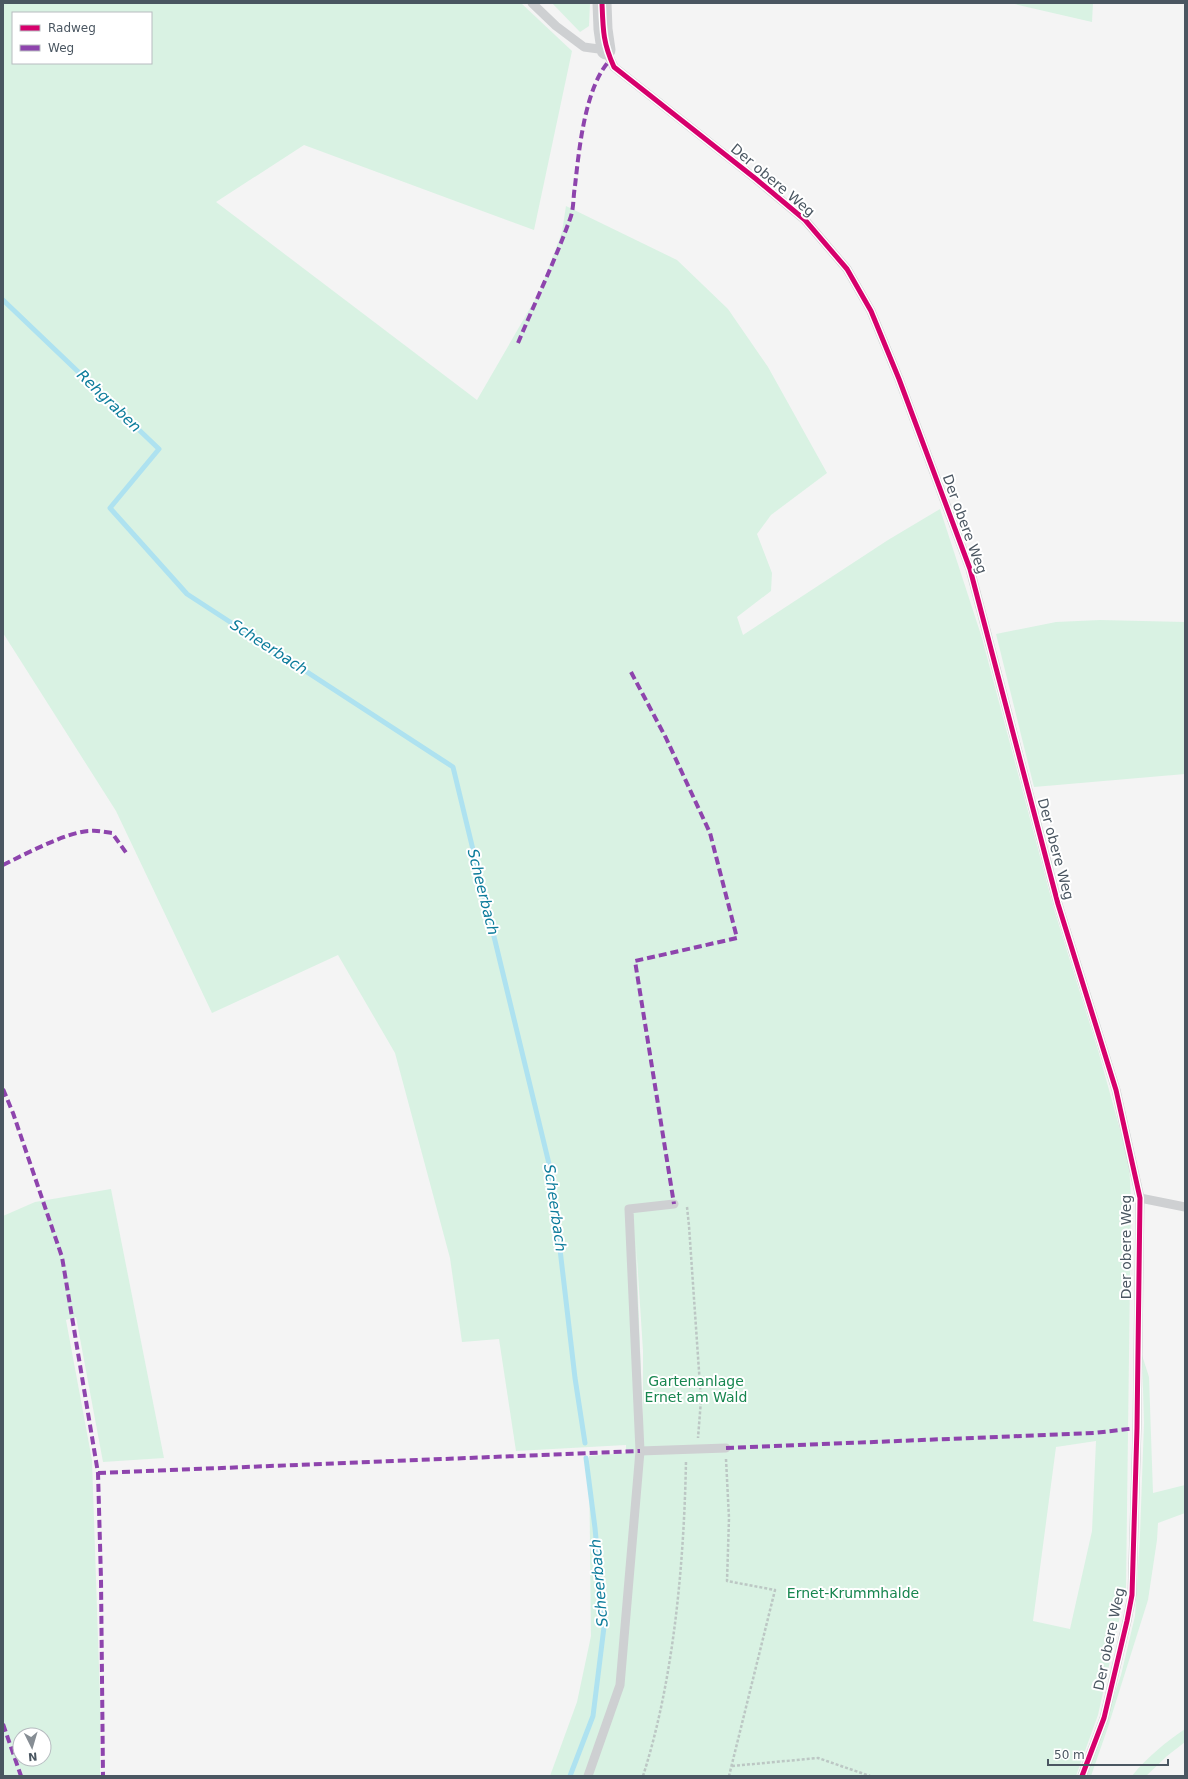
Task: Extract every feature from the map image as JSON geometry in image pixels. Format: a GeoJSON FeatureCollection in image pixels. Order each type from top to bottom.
{"type":"FeatureCollection","features":[{"type":"Feature","properties":{"kind":"street"},"geometry":{"type":"LineString","coordinates":[[602,3],[603,29],[606,50]]}},
{"type":"Feature","properties":{"kind":"lane"},"geometry":{"type":"LineString","coordinates":[[532,3],[556,26],[584,47],[606,50]]}},
{"type":"Feature","properties":{"kind":"lane","name":"Der obere Weg"},"geometry":{"type":"LineString","coordinates":[[606,50],[614,67],[756,179],[805,220],[847,269],[870,311],[899,379],[970,569],[1058,904],[1116,1090],[1140,1198],[1137,1428],[1132,1595],[1104,1718],[1082,1776]]}},
{"type":"Feature","properties":{"kind":"lane"},"geometry":{"type":"LineString","coordinates":[[1140,1198],[1185,1207]]}},
{"type":"Feature","properties":{"kind":"lane"},"geometry":{"type":"LineString","coordinates":[[588,1776],[620,1685],[640,1451],[629,1209],[674,1204]]}},
{"type":"Feature","properties":{"kind":"lane"},"geometry":{"type":"LineString","coordinates":[[640,1451],[726,1448]]}},
{"type":"Feature","properties":{"kind":"path"},"geometry":{"type":"LineString","coordinates":[[674,1204],[686,1203],[690,1226],[701,1400],[697,1450]]}},
{"type":"Feature","properties":{"kind":"path"},"geometry":{"type":"LineString","coordinates":[[726,1448],[729,1518],[727,1581],[775,1590],[729,1776]]}},
{"type":"Feature","properties":{"kind":"path"},"geometry":{"type":"LineString","coordinates":[[644,1776],[652,1748],[668,1667],[679,1586],[685,1513],[685,1450]]}},
{"type":"Feature","properties":{"kind":"path"},"geometry":{"type":"LineString","coordinates":[[732,1766],[818,1758],[870,1776]]}},
{"type":"Feature","properties":{"kind":"green space"},"geometry":{"type":"Polygon","coordinates":[[[3,3],[521,3],[572,51],[534,230],[304,145],[216,202],[477,400],[540,291],[562,232],[566,206],[677,260],[728,309],[768,367],[827,473],[771,515],[757,534],[772,573],[771,591],[737,617],[743,635],[888,540],[940,509],[982,638],[1054,909],[1098,1050],[1129,1162],[1131,1199],[1126,1589],[1098,1715],[1076,1776],[550,1776],[577,1702],[591,1636],[589,1456],[626,1453],[626,1445],[516,1451],[499,1339],[462,1342],[450,1258],[395,1053],[338,955],[212,1013],[116,811],[3,633],[3,3]],[[636,1243],[643,1424],[643,1351],[636,1243]],[[1096,1441],[1056,1447],[1033,1621],[1070,1629],[1092,1531],[1096,1441]]]}},
{"type":"Feature","properties":{"kind":"green space"},"geometry":{"type":"Polygon","coordinates":[[[552,3],[590,3],[589,26],[580,32],[552,3]]]}},
{"type":"Feature","properties":{"kind":"green space"},"geometry":{"type":"Polygon","coordinates":[[[1010,3],[1093,3],[1092,22],[1010,3]]]}},
{"type":"Feature","properties":{"kind":"green space"},"geometry":{"type":"Polygon","coordinates":[[[1100,620],[1185,622],[1185,774],[1034,787],[996,634],[1056,622],[1100,620]]]}},
{"type":"Feature","properties":{"kind":"green space"},"geometry":{"type":"Polygon","coordinates":[[[111,1189],[164,1458],[103,1462],[76,1317],[66,1320],[92,1460],[100,1698],[100,1776],[3,1776],[3,1216],[35,1202],[111,1189]]]}},
{"type":"Feature","properties":{"kind":"green space"},"geometry":{"type":"Polygon","coordinates":[[[1142,1355],[1149,1377],[1153,1493],[1185,1485],[1185,1513],[1158,1523],[1148,1600],[1091,1776],[1086,1776],[1121,1675],[1135,1616],[1140,1535],[1144,1423],[1142,1355]]]}},
{"type":"Feature","properties":{"kind":"green space"},"geometry":{"type":"Polygon","coordinates":[[[1185,1729],[1185,1742],[1167,1756],[1146,1776],[1132,1776],[1157,1751],[1185,1729]]]}},
{"type":"Feature","properties":{"kind":"waterway","name":"Scheerbach"},"geometry":{"type":"LineString","coordinates":[[3,300],[159,449],[110,508],[187,594],[453,767],[551,1172],[575,1378],[585,1443]]}},
{"type":"Feature","properties":{"kind":"waterway","name":"Scheerbach"},"geometry":{"type":"LineString","coordinates":[[570,1776],[593,1716],[604,1627],[595,1528],[586,1458]]}},
{"type":"Feature","properties":{"kind":"marked path"},"geometry":{"type":"LineString","coordinates":[[518,343],[558,250],[571,215],[581,137],[589,101],[602,70],[611,59]]}},
{"type":"Feature","properties":{"kind":"marked path"},"geometry":{"type":"LineString","coordinates":[[631,672],[666,738],[710,833],[737,938],[635,961],[674,1204]]}},
{"type":"Feature","properties":{"kind":"marked path"},"geometry":{"type":"LineString","coordinates":[[3,865],[59,839],[81,832],[98,831],[112,833],[127,854]]}},
{"type":"Feature","properties":{"kind":"marked path"},"geometry":{"type":"LineString","coordinates":[[3,1089],[13,1113],[62,1257],[98,1473],[101,1579],[103,1776]]}},
{"type":"Feature","properties":{"kind":"marked path"},"geometry":{"type":"LineString","coordinates":[[726,1448],[1094,1433],[1137,1428]]}},
{"type":"Feature","properties":{"kind":"marked path"},"geometry":{"type":"LineString","coordinates":[[98,1473],[640,1451]]}},
{"type":"Feature","properties":{"kind":"marked path"},"geometry":{"type":"LineString","coordinates":[[3,1724],[21,1776]]}},
{"type":"Feature","properties":{"kind":"cycle path"},"geometry":{"type":"LineString","coordinates":[[602,3],[604,36],[614,67],[756,179],[805,220],[847,269],[871,311],[899,379],[970,569],[1058,904],[1116,1090],[1140,1198],[1137,1428],[1132,1595],[1104,1718],[1082,1776]]}},
{"type":"Feature","properties":{"kind":"water label","name":"Rehgraben"},"geometry":{"type":"Point","coordinates":[109,401]}},
{"type":"Feature","properties":{"kind":"park label","name":"Gartenanlage Ernet am Wald"},"geometry":{"type":"Point","coordinates":[696,1390]}},
{"type":"Feature","properties":{"kind":"park label","name":"Ernet-Krummhalde"},"geometry":{"type":"Point","coordinates":[853,1593]}}]}
